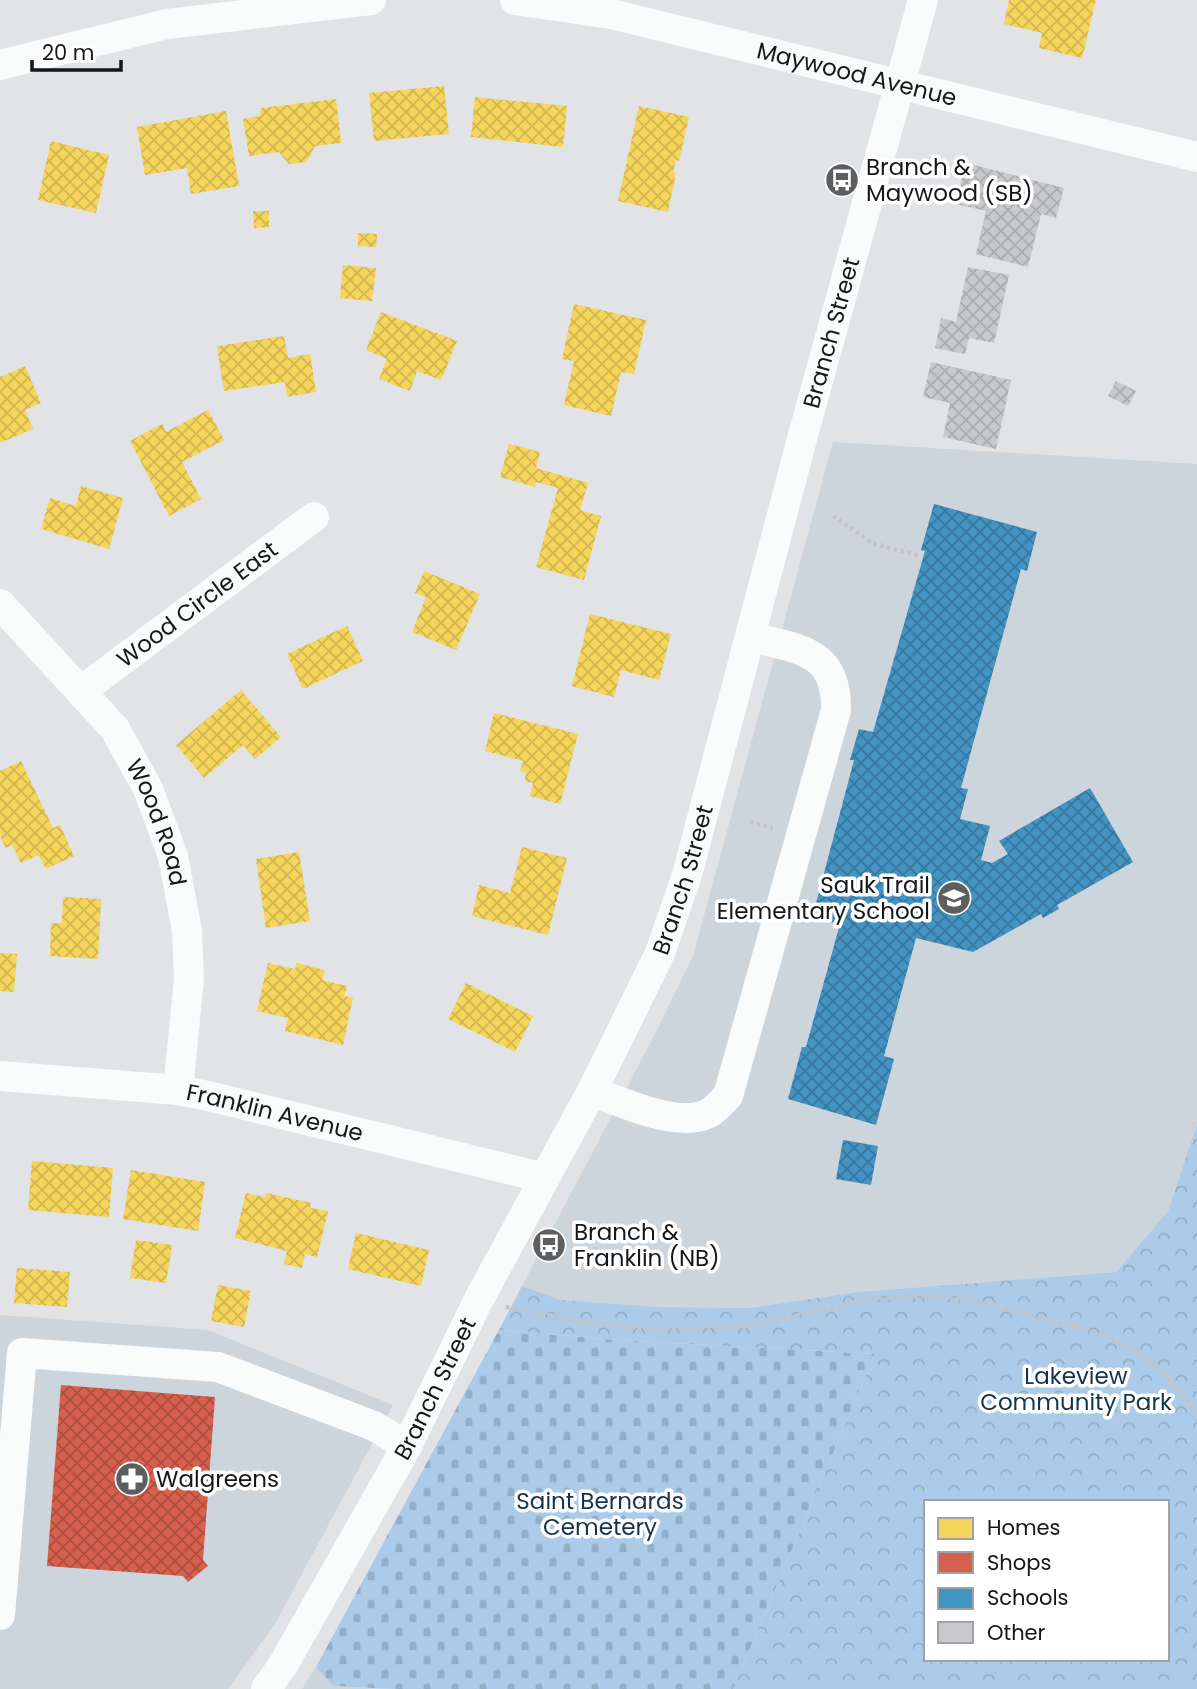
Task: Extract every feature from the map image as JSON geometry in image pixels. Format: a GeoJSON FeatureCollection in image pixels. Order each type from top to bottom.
{"type":"FeatureCollection","features":[{"type":"Feature","properties":{"kind":"street"},"geometry":{"type":"LineString","coordinates":[[0,65],[167,24],[371,0]]}},
{"type":"Feature","properties":{"kind":"street","name":"Maywood Avenue"},"geometry":{"type":"LineString","coordinates":[[515,0],[611,14],[1197,157]]}},
{"type":"Feature","properties":{"kind":"street","name":"Branch Street"},"geometry":{"type":"LineString","coordinates":[[280,1684],[408,1446],[479,1299],[592,1091],[660,953],[687,875],[923,0]]}},
{"type":"Feature","properties":{"kind":"street","name":"Wood Circle East"},"geometry":{"type":"LineString","coordinates":[[80,691],[314,517]]}},
{"type":"Feature","properties":{"kind":"street","name":"Wood Road"},"geometry":{"type":"LineString","coordinates":[[0,604],[115,729],[148,789],[173,856],[187,931],[189,978],[178,1090]]}},
{"type":"Feature","properties":{"kind":"street"},"geometry":{"type":"LineString","coordinates":[[592,1091],[636,1108],[678,1118],[707,1114],[728,1096],[836,710],[836,691],[830,671],[817,657],[750,637]]}},
{"type":"Feature","properties":{"kind":"street","name":"Franklin Avenue"},"geometry":{"type":"LineString","coordinates":[[0,1076],[178,1090],[545,1178]]}},
{"type":"Feature","properties":{"kind":"street"},"geometry":{"type":"LineString","coordinates":[[0,1615],[22,1353],[218,1367],[374,1426],[408,1446]]}},
{"type":"Feature","properties":{"kind":"path"},"geometry":{"type":"LineString","coordinates":[[832,516],[872,543],[920,556]]}},
{"type":"Feature","properties":{"kind":"path"},"geometry":{"type":"LineString","coordinates":[[527,1312],[641,1329],[721,1328],[747,1327],[865,1300],[925,1296],[965,1299],[1104,1334],[1156,1365],[1197,1412]]}},
{"type":"Feature","properties":{"kind":"shaded area","name":"Sauk Trail Elementary School"},"geometry":{"type":"Polygon","coordinates":[[[833,442],[1197,464],[1197,1124],[1168,1211],[1116,1272],[858,1292],[748,1308],[661,1307],[561,1300],[522,1286],[655,1034],[693,956],[833,442]]]}},
{"type":"Feature","properties":{"kind":"shaded area"},"geometry":{"type":"Polygon","coordinates":[[[0,1315],[208,1330],[393,1405],[275,1624],[228,1689],[0,1689],[0,1315]]]}},
{"type":"Feature","properties":{"kind":"shaded area"},"geometry":{"type":"Polygon","coordinates":[[[316,1667],[333,1686],[392,1689],[302,1689],[316,1667]]]}},
{"type":"Feature","properties":{"kind":"green space","name":"Lakeview Community Park"},"geometry":{"type":"Polygon","coordinates":[[[1197,1124],[1197,1689],[733,1689],[875,1354],[617,1340],[499,1330],[522,1286],[561,1300],[661,1307],[748,1308],[858,1292],[1116,1272],[1168,1211],[1197,1124]]]}},
{"type":"Feature","properties":{"kind":"green space","name":"Saint Bernards Cemetery"},"geometry":{"type":"Polygon","coordinates":[[[499,1330],[617,1340],[875,1354],[733,1689],[392,1689],[333,1686],[316,1667],[499,1330]]]}},
{"type":"Feature","properties":{"kind":"building: Homes"},"geometry":{"type":"Polygon","coordinates":[[[1009,0],[1096,0],[1082,58],[1039,48],[1042,33],[1004,24],[1009,0]]]}},
{"type":"Feature","properties":{"kind":"building: Homes"},"geometry":{"type":"Polygon","coordinates":[[[444,86],[449,134],[374,141],[369,93],[444,86]]]}},
{"type":"Feature","properties":{"kind":"building: Homes"},"geometry":{"type":"Polygon","coordinates":[[[475,97],[567,106],[563,147],[471,137],[475,97]]]}},
{"type":"Feature","properties":{"kind":"building: Homes"},"geometry":{"type":"Polygon","coordinates":[[[336,99],[341,143],[315,146],[306,162],[289,164],[279,152],[249,156],[243,119],[260,116],[261,108],[336,99]]]}},
{"type":"Feature","properties":{"kind":"building: Homes"},"geometry":{"type":"Polygon","coordinates":[[[639,106],[689,117],[679,161],[676,160],[673,172],[676,173],[668,212],[618,201],[639,106]]]}},
{"type":"Feature","properties":{"kind":"building: Homes"},"geometry":{"type":"Polygon","coordinates":[[[226,111],[239,186],[191,194],[187,168],[145,175],[137,127],[226,111]]]}},
{"type":"Feature","properties":{"kind":"building: Homes"},"geometry":{"type":"Polygon","coordinates":[[[51,141],[109,155],[96,213],[38,200],[51,141]]]}},
{"type":"Feature","properties":{"kind":"building: Homes"},"geometry":{"type":"Polygon","coordinates":[[[253,211],[269,211],[269,227],[254,228],[253,211]]]}},
{"type":"Feature","properties":{"kind":"building: Homes"},"geometry":{"type":"Polygon","coordinates":[[[358,233],[377,234],[376,247],[358,246],[358,233]]]}},
{"type":"Feature","properties":{"kind":"building: Homes"},"geometry":{"type":"Polygon","coordinates":[[[343,265],[376,268],[372,301],[340,298],[343,265]]]}},
{"type":"Feature","properties":{"kind":"building: Homes"},"geometry":{"type":"Polygon","coordinates":[[[574,304],[646,320],[634,374],[621,372],[611,416],[564,405],[574,361],[562,359],[574,304]]]}},
{"type":"Feature","properties":{"kind":"building: Homes"},"geometry":{"type":"Polygon","coordinates":[[[381,312],[457,341],[441,380],[417,371],[410,391],[379,379],[387,359],[366,350],[381,312]]]}},
{"type":"Feature","properties":{"kind":"building: Homes"},"geometry":{"type":"Polygon","coordinates":[[[284,336],[288,358],[310,354],[316,392],[287,397],[285,382],[224,391],[217,346],[284,336]]]}},
{"type":"Feature","properties":{"kind":"building: Homes"},"geometry":{"type":"Polygon","coordinates":[[[25,366],[41,403],[25,410],[33,429],[0,443],[0,377],[25,366]]]}},
{"type":"Feature","properties":{"kind":"building: Homes"},"geometry":{"type":"Polygon","coordinates":[[[208,410],[224,440],[182,462],[201,499],[169,516],[130,441],[162,424],[166,432],[208,410]]]}},
{"type":"Feature","properties":{"kind":"building: Homes"},"geometry":{"type":"Polygon","coordinates":[[[509,444],[540,452],[536,468],[588,483],[580,510],[601,516],[584,580],[536,567],[558,488],[536,482],[535,487],[500,477],[509,444]]]}},
{"type":"Feature","properties":{"kind":"building: Homes"},"geometry":{"type":"Polygon","coordinates":[[[81,486],[123,498],[109,549],[41,529],[50,498],[76,506],[81,486]]]}},
{"type":"Feature","properties":{"kind":"building: Homes"},"geometry":{"type":"Polygon","coordinates":[[[424,571],[480,594],[456,650],[412,632],[426,597],[415,593],[424,571]]]}},
{"type":"Feature","properties":{"kind":"building: Homes"},"geometry":{"type":"Polygon","coordinates":[[[590,614],[671,634],[659,680],[621,670],[614,697],[572,686],[590,614]]]}},
{"type":"Feature","properties":{"kind":"building: Homes"},"geometry":{"type":"Polygon","coordinates":[[[347,626],[363,661],[303,689],[287,654],[347,626]]]}},
{"type":"Feature","properties":{"kind":"building: Homes"},"geometry":{"type":"Polygon","coordinates":[[[241,690],[281,737],[255,759],[243,745],[204,778],[176,745],[241,690]]]}},
{"type":"Feature","properties":{"kind":"building: Homes"},"geometry":{"type":"Polygon","coordinates":[[[494,713],[578,734],[560,804],[530,796],[533,783],[525,781],[526,773],[520,771],[523,761],[485,751],[494,713]]]}},
{"type":"Feature","properties":{"kind":"building: Homes"},"geometry":{"type":"Polygon","coordinates":[[[21,761],[53,828],[60,825],[74,856],[46,869],[39,855],[21,863],[12,845],[6,848],[0,836],[0,771],[21,761]]]}},
{"type":"Feature","properties":{"kind":"building: Homes"},"geometry":{"type":"Polygon","coordinates":[[[522,847],[567,858],[548,935],[472,916],[479,885],[510,893],[522,847]]]}},
{"type":"Feature","properties":{"kind":"building: Homes"},"geometry":{"type":"Polygon","coordinates":[[[299,852],[310,921],[266,928],[256,859],[299,852]]]}},
{"type":"Feature","properties":{"kind":"building: Homes"},"geometry":{"type":"Polygon","coordinates":[[[63,897],[101,899],[98,959],[50,956],[51,923],[62,923],[63,897]]]}},
{"type":"Feature","properties":{"kind":"building: Homes"},"geometry":{"type":"Polygon","coordinates":[[[0,953],[17,954],[14,992],[0,991],[0,953]]]}},
{"type":"Feature","properties":{"kind":"building: Homes"},"geometry":{"type":"Polygon","coordinates":[[[268,963],[295,969],[297,963],[325,970],[322,980],[347,986],[344,996],[353,998],[343,1045],[285,1031],[288,1018],[257,1011],[268,963]]]}},
{"type":"Feature","properties":{"kind":"building: Homes"},"geometry":{"type":"Polygon","coordinates":[[[466,983],[533,1016],[515,1052],[448,1019],[466,983]]]}},
{"type":"Feature","properties":{"kind":"building: Homes"},"geometry":{"type":"Polygon","coordinates":[[[32,1161],[113,1168],[109,1217],[28,1210],[32,1161]]]}},
{"type":"Feature","properties":{"kind":"building: Homes"},"geometry":{"type":"Polygon","coordinates":[[[131,1170],[205,1182],[198,1231],[123,1219],[131,1170]]]}},
{"type":"Feature","properties":{"kind":"building: Homes"},"geometry":{"type":"Polygon","coordinates":[[[246,1193],[265,1197],[266,1193],[311,1203],[310,1208],[328,1211],[317,1257],[305,1254],[302,1268],[284,1264],[287,1251],[235,1238],[246,1193]]]}},
{"type":"Feature","properties":{"kind":"building: Homes"},"geometry":{"type":"Polygon","coordinates":[[[356,1233],[429,1250],[421,1286],[348,1269],[356,1233]]]}},
{"type":"Feature","properties":{"kind":"building: Homes"},"geometry":{"type":"Polygon","coordinates":[[[136,1240],[172,1245],[166,1283],[130,1278],[136,1240]]]}},
{"type":"Feature","properties":{"kind":"building: Homes"},"geometry":{"type":"Polygon","coordinates":[[[17,1268],[70,1272],[67,1307],[14,1303],[17,1268]]]}},
{"type":"Feature","properties":{"kind":"building: Homes"},"geometry":{"type":"Polygon","coordinates":[[[218,1285],[251,1291],[244,1327],[211,1321],[218,1285]]]}},
{"type":"Feature","properties":{"kind":"building: Shops","name":"Walgreens"},"geometry":{"type":"Polygon","coordinates":[[[61,1385],[215,1397],[203,1560],[208,1566],[188,1582],[183,1576],[47,1566],[61,1385]]]}},
{"type":"Feature","properties":{"kind":"building: Schools","name":"Sauk Trail Elementary School"},"geometry":{"type":"Polygon","coordinates":[[[934,504],[1037,532],[1027,571],[1021,569],[961,788],[968,789],[960,819],[990,826],[981,860],[992,863],[1008,854],[999,841],[1090,788],[1133,862],[1057,905],[1059,909],[1043,918],[1041,914],[973,952],[916,938],[884,1056],[894,1059],[876,1125],[788,1099],[802,1047],[806,1047],[840,924],[822,920],[815,907],[854,760],[850,760],[859,729],[873,732],[925,551],[921,550],[934,504]]]}},
{"type":"Feature","properties":{"kind":"building: Schools"},"geometry":{"type":"Polygon","coordinates":[[[843,1140],[878,1146],[871,1185],[836,1179],[843,1140]]]}},
{"type":"Feature","properties":{"kind":"building: Other"},"geometry":{"type":"Polygon","coordinates":[[[966,163],[1064,188],[1056,218],[1041,214],[1028,267],[976,254],[986,211],[955,204],[966,163]]]}},
{"type":"Feature","properties":{"kind":"building: Other"},"geometry":{"type":"Polygon","coordinates":[[[968,267],[1009,275],[994,343],[969,338],[965,354],[935,348],[941,318],[956,322],[968,267]]]}},
{"type":"Feature","properties":{"kind":"building: Other"},"geometry":{"type":"Polygon","coordinates":[[[931,362],[1011,380],[996,449],[943,437],[950,403],[923,397],[931,362]]]}},
{"type":"Feature","properties":{"kind":"building: Other"},"geometry":{"type":"Polygon","coordinates":[[[1116,381],[1136,391],[1128,406],[1108,396],[1116,381]]]}},
{"type":"Feature","properties":{"kind":"place","name":"Branch & Maywood (SB)"},"geometry":{"type":"Point","coordinates":[842,180]}},
{"type":"Feature","properties":{"kind":"place","name":"Sauk Trail Elementary School"},"geometry":{"type":"Point","coordinates":[954,898]}},
{"type":"Feature","properties":{"kind":"place","name":"Branch & Franklin (NB)"},"geometry":{"type":"Point","coordinates":[549,1245]}},
{"type":"Feature","properties":{"kind":"place","name":"Walgreens"},"geometry":{"type":"Point","coordinates":[132,1479]}}]}
